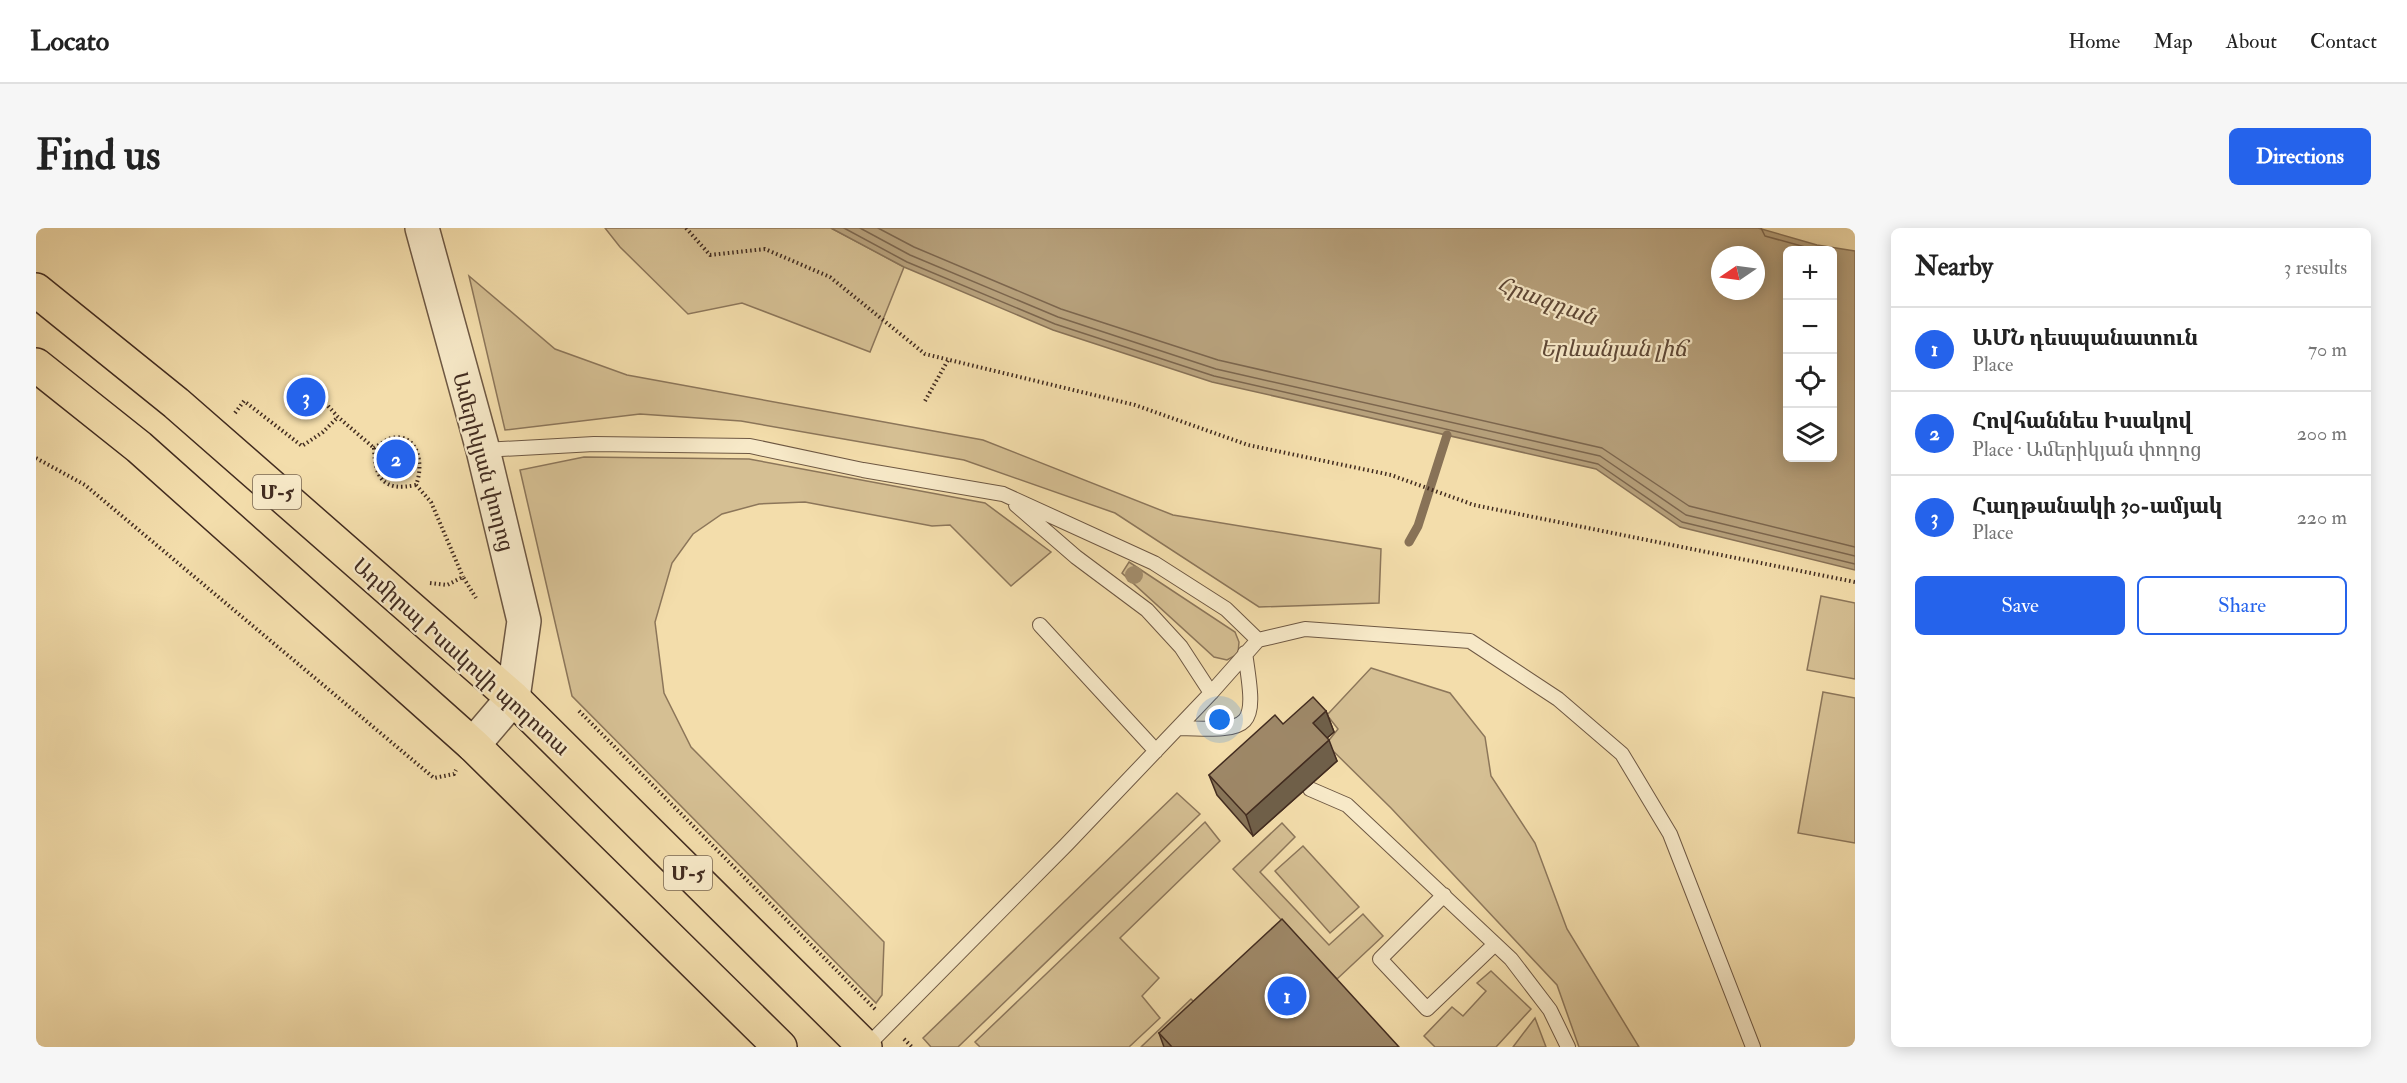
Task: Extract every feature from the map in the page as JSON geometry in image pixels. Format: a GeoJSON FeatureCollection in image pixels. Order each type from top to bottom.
{"type":"FeatureCollection","features":[{"type":"Feature","properties":{"kind":"highway","name":"Ադմիրալ Իսակովի պողոտա"},"geometry":{"type":"LineString","coordinates":[[36,290],[184,411],[513,698],[865,1047]]}},
{"type":"Feature","properties":{"kind":"highway","name":"Մ-5"},"geometry":{"type":"LineString","coordinates":[[36,365],[139,447],[473,745],[780,1047]]}},
{"type":"Feature","properties":{"kind":"highway"},"geometry":{"type":"LineString","coordinates":[[36,387],[139,447]]}},
{"type":"Feature","properties":{"kind":"street","name":"Ամերիկյան փողոց"},"geometry":{"type":"LineString","coordinates":[[422,228],[483,450],[524,621],[513,698]]}},
{"type":"Feature","properties":{"kind":"street"},"geometry":{"type":"LineString","coordinates":[[473,745],[513,698]]}},
{"type":"Feature","properties":{"kind":"lane"},"geometry":{"type":"LineString","coordinates":[[483,450],[594,444],[750,446],[863,470],[1003,494],[1154,563],[1226,609],[1258,640]]}},
{"type":"Feature","properties":{"kind":"lane"},"geometry":{"type":"LineString","coordinates":[[1003,494],[1076,557],[1147,610],[1181,647],[1211,693]]}},
{"type":"Feature","properties":{"kind":"lane"},"geometry":{"type":"LineString","coordinates":[[1040,625],[1156,751]]}},
{"type":"Feature","properties":{"kind":"lane"},"geometry":{"type":"LineString","coordinates":[[865,1047],[1156,751],[1258,640],[1305,629],[1470,640],[1558,699],[1622,754],[1670,834],[1753,1047]]}},
{"type":"Feature","properties":{"kind":"lane"},"geometry":{"type":"LineString","coordinates":[[1178,728],[1230,729],[1246,726],[1252,700],[1245,653]]}},
{"type":"Feature","properties":{"kind":"lane"},"geometry":{"type":"LineString","coordinates":[[1310,789],[1347,805],[1495,944],[1538,991],[1568,1047]]}},
{"type":"Feature","properties":{"kind":"lane"},"geometry":{"type":"LineString","coordinates":[[1444,895],[1380,959],[1426,1009],[1495,944]]}},
{"type":"Feature","properties":{"kind":"path"},"geometry":{"type":"LineString","coordinates":[[686,228],[710,255],[765,249],[830,277],[925,354],[1136,405],[1248,445],[1391,475],[1474,505],[1855,582]]}},
{"type":"Feature","properties":{"kind":"path"},"geometry":{"type":"LineString","coordinates":[[925,401],[948,360]]}},
{"type":"Feature","properties":{"kind":"path"},"geometry":{"type":"LineString","coordinates":[[319,396],[338,417],[374,448],[375,468],[381,479],[393,487],[416,485]]}},
{"type":"Feature","properties":{"kind":"path"},"geometry":{"type":"LineString","coordinates":[[243,401],[302,446],[323,432],[338,417]]}},
{"type":"Feature","properties":{"kind":"path"},"geometry":{"type":"LineString","coordinates":[[374,448],[390,438],[403,439],[413,446],[421,461],[421,474],[416,485]]}},
{"type":"Feature","properties":{"kind":"path"},"geometry":{"type":"LineString","coordinates":[[36,458],[85,485],[434,778],[453,774],[473,745]]}},
{"type":"Feature","properties":{"kind":"path"},"geometry":{"type":"LineString","coordinates":[[416,485],[431,502],[463,577]]}},
{"type":"Feature","properties":{"kind":"path"},"geometry":{"type":"LineString","coordinates":[[579,711],[912,1047]]}},
{"type":"Feature","properties":{"kind":"shaded area"},"geometry":{"type":"Polygon","coordinates":[[[605,228],[831,228],[904,267],[870,352],[742,303],[688,314],[620,247],[605,228]]]}},
{"type":"Feature","properties":{"kind":"shaded area"},"geometry":{"type":"Polygon","coordinates":[[[469,276],[555,349],[627,375],[983,440],[1173,515],[1381,549],[1379,603],[1259,607],[1115,513],[964,460],[741,421],[640,414],[505,430],[469,276]]]}},
{"type":"Feature","properties":{"kind":"shaded area"},"geometry":{"type":"Polygon","coordinates":[[[584,457],[749,459],[985,503],[1051,552],[1011,586],[950,525],[932,526],[805,502],[759,504],[722,514],[693,534],[672,563],[655,622],[664,693],[691,747],[884,942],[882,995],[876,1003],[572,696],[520,470],[584,457]]]}},
{"type":"Feature","properties":{"kind":"shaded area"},"geometry":{"type":"Polygon","coordinates":[[[1129,562],[1235,632],[1239,642],[1238,654],[1227,660],[1214,657],[1122,573],[1129,562]]]}},
{"type":"Feature","properties":{"kind":"shaded area"},"geometry":{"type":"Polygon","coordinates":[[[1821,596],[1855,603],[1855,679],[1807,670],[1821,596]]]}},
{"type":"Feature","properties":{"kind":"shaded area"},"geometry":{"type":"Polygon","coordinates":[[[1371,668],[1450,693],[1485,737],[1491,776],[1535,843],[1567,929],[1639,1047],[1579,1047],[1557,985],[1391,808],[1326,744],[1338,729],[1327,715],[1371,668]]]}},
{"type":"Feature","properties":{"kind":"shaded area"},"geometry":{"type":"Polygon","coordinates":[[[1823,692],[1855,698],[1855,843],[1798,833],[1823,692]]]}},
{"type":"Feature","properties":{"kind":"shaded area"},"geometry":{"type":"Polygon","coordinates":[[[1177,793],[1200,814],[958,1047],[931,1047],[923,1038],[1177,793]]]}},
{"type":"Feature","properties":{"kind":"shaded area"},"geometry":{"type":"Polygon","coordinates":[[[1205,822],[1220,841],[1120,938],[1159,978],[1142,996],[1160,1018],[1129,1047],[980,1047],[975,1042],[1205,822]]]}},
{"type":"Feature","properties":{"kind":"shaded area"},"geometry":{"type":"Polygon","coordinates":[[[1282,823],[1295,837],[1260,872],[1329,945],[1363,914],[1383,936],[1337,979],[1233,869],[1282,823]]]}},
{"type":"Feature","properties":{"kind":"shaded area"},"geometry":{"type":"Polygon","coordinates":[[[1303,846],[1359,907],[1330,933],[1275,871],[1303,846]]]}},
{"type":"Feature","properties":{"kind":"shaded area"},"geometry":{"type":"Polygon","coordinates":[[[1491,971],[1531,1009],[1496,1047],[1435,1047],[1424,1036],[1452,1007],[1463,1016],[1486,991],[1477,983],[1491,971]]]}},
{"type":"Feature","properties":{"kind":"shaded area"},"geometry":{"type":"Polygon","coordinates":[[[1191,999],[1208,1016],[1175,1047],[1141,1047],[1191,999]]]}},
{"type":"Feature","properties":{"kind":"shaded area"},"geometry":{"type":"Polygon","coordinates":[[[1535,1018],[1546,1047],[1513,1047],[1535,1018]]]}},
{"type":"Feature","properties":{"kind":"water","name":"Երևանյան լիճ"},"geometry":{"type":"Polygon","coordinates":[[[831,228],[1758,228],[1823,246],[1783,246],[1783,462],[1837,462],[1837,248],[1855,251],[1855,570],[1680,527],[1596,469],[1212,382],[1053,330],[904,267],[831,228]]]}},
{"type":"Feature","properties":{"kind":"building"},"geometry":{"type":"Polygon","coordinates":[[[1313,697],[1326,711],[1313,723],[1329,740],[1246,815],[1209,775],[1275,715],[1283,724],[1313,697]]]}},
{"type":"Feature","properties":{"kind":"building"},"geometry":{"type":"Polygon","coordinates":[[[1282,919],[1399,1047],[1172,1047],[1159,1033],[1282,919]]]}},
{"type":"Feature","properties":{"kind":"waterway"},"geometry":{"type":"LineString","coordinates":[[1409,542],[1418,526],[1447,435]]}},
{"type":"Feature","properties":{"kind":"place","name":"Հաղթանակի 30-ամյակ"},"geometry":{"type":"Point","coordinates":[306,397]}},
{"type":"Feature","properties":{"kind":"place","name":"Հովհաննես Իսակով"},"geometry":{"type":"Point","coordinates":[396,459]}},
{"type":"Feature","properties":{"kind":"place","name":"ԱՄՆ դեսպանատուն"},"geometry":{"type":"Point","coordinates":[1287,996]}},
{"type":"Feature","properties":{"kind":"water label","name":"Հրազդան"},"geometry":{"type":"Point","coordinates":[1547,301]}}]}
